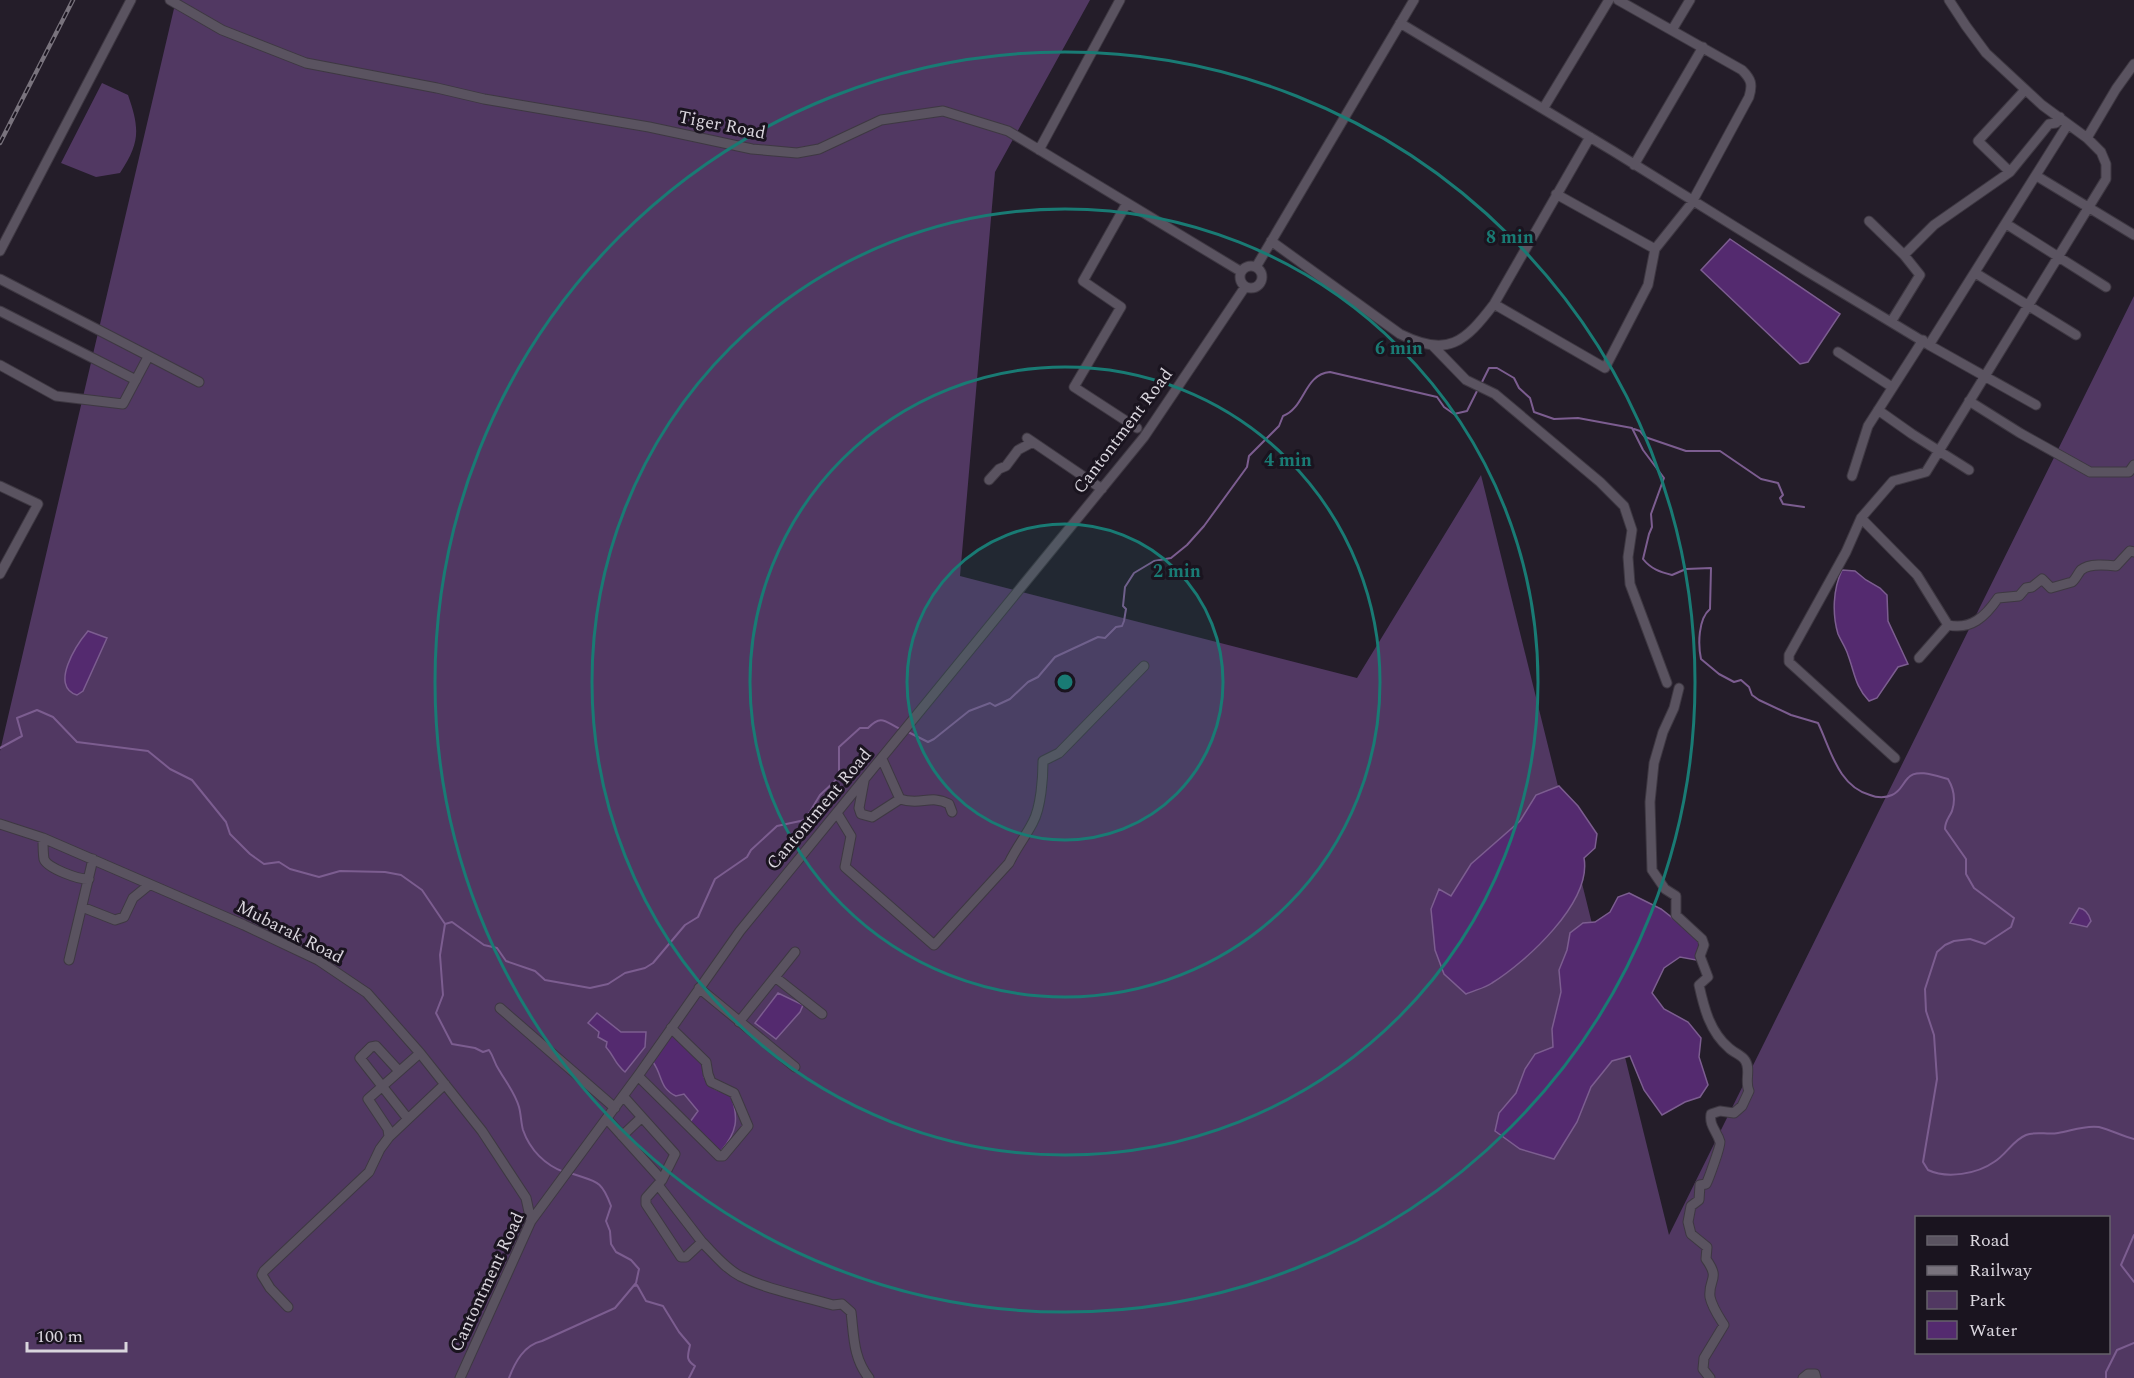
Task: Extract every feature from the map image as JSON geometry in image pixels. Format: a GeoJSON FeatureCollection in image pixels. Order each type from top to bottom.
{"type":"FeatureCollection","features":[{"type":"Feature","properties":{"kind":"street"},"geometry":{"type":"LineString","coordinates":[[0,251],[131,0]]}},
{"type":"Feature","properties":{"kind":"street","name":"Tiger Road"},"geometry":{"type":"LineString","coordinates":[[170,0],[222,30],[306,63],[426,85],[484,99],[649,127],[752,149],[797,153],[819,149],[881,120],[943,111],[1008,131],[1240,271]]}},
{"type":"Feature","properties":{"kind":"street"},"geometry":{"type":"LineString","coordinates":[[1039,150],[1120,0]]}},
{"type":"Feature","properties":{"kind":"street"},"geometry":{"type":"LineString","coordinates":[[1256,267],[1414,0]]}},
{"type":"Feature","properties":{"kind":"street"},"geometry":{"type":"LineString","coordinates":[[1543,109],[1609,0]]}},
{"type":"Feature","properties":{"kind":"street"},"geometry":{"type":"LineString","coordinates":[[1494,304],[1605,368],[1648,285],[1655,249],[1692,200],[1749,97],[1752,85],[1750,78],[1742,70],[1618,0]]}},
{"type":"Feature","properties":{"kind":"street"},"geometry":{"type":"LineString","coordinates":[[1672,30],[1690,0]]}},
{"type":"Feature","properties":{"kind":"street"},"geometry":{"type":"LineString","coordinates":[[1895,758],[1790,662],[1789,655],[1846,552],[1861,518],[1893,481],[1926,472],[2106,179],[2106,164],[2101,152],[2087,138],[2042,105],[1986,54],[1949,0]]}},
{"type":"Feature","properties":{"kind":"street"},"geometry":{"type":"LineString","coordinates":[[1400,24],[1590,137],[1926,343],[2036,405]]}},
{"type":"Feature","properties":{"kind":"street"},"geometry":{"type":"LineString","coordinates":[[1634,165],[1703,47]]}},
{"type":"Feature","properties":{"kind":"street"},"geometry":{"type":"LineString","coordinates":[[2087,138],[2134,63]]}},
{"type":"Feature","properties":{"kind":"street"},"geometry":{"type":"LineString","coordinates":[[2010,172],[1978,141],[2025,90]]}},
{"type":"Feature","properties":{"kind":"street"},"geometry":{"type":"LineString","coordinates":[[1904,255],[1934,225],[2010,172],[2049,124],[2056,123],[2060,117]]}},
{"type":"Feature","properties":{"kind":"street"},"geometry":{"type":"LineString","coordinates":[[1851,476],[1868,426],[1892,387],[1926,343],[2068,124]]}},
{"type":"Feature","properties":{"kind":"street"},"geometry":{"type":"LineString","coordinates":[[1271,241],[1400,334],[1418,343],[1433,345],[1460,341],[1475,329],[1494,304],[1590,137]]}},
{"type":"Feature","properties":{"kind":"street"},"geometry":{"type":"LineString","coordinates":[[2040,178],[2134,235]]}},
{"type":"Feature","properties":{"kind":"street"},"geometry":{"type":"LineString","coordinates":[[1556,194],[1655,249]]}},
{"type":"Feature","properties":{"kind":"street"},"geometry":{"type":"LineString","coordinates":[[1127,203],[1083,281],[1120,307],[1074,387],[1137,428]]}},
{"type":"Feature","properties":{"kind":"street"},"geometry":{"type":"LineString","coordinates":[[1869,221],[1904,255],[1920,275],[1891,322]]}},
{"type":"Feature","properties":{"kind":"street"},"geometry":{"type":"LineString","coordinates":[[2008,225],[2106,287]]}},
{"type":"Feature","properties":{"kind":"street"},"geometry":{"type":"LineString","coordinates":[[1247,266],[1256,267],[1262,274],[1261,282],[1254,288],[1245,287],[1239,280],[1240,271],[1247,266]]}},
{"type":"Feature","properties":{"kind":"street"},"geometry":{"type":"LineString","coordinates":[[1977,274],[2076,335]]}},
{"type":"Feature","properties":{"kind":"street"},"geometry":{"type":"LineString","coordinates":[[0,279],[199,382]]}},
{"type":"Feature","properties":{"kind":"street","name":"Cantontment Road"},"geometry":{"type":"LineString","coordinates":[[460,1378],[531,1221],[639,1075],[740,931],[1144,437],[1245,287]]}},
{"type":"Feature","properties":{"kind":"street"},"geometry":{"type":"LineString","coordinates":[[0,311],[136,380]]}},
{"type":"Feature","properties":{"kind":"street"},"geometry":{"type":"LineString","coordinates":[[1433,345],[1466,380],[1495,394],[1600,482],[1624,506],[1632,530],[1628,557],[1630,584],[1667,683]]}},
{"type":"Feature","properties":{"kind":"street"},"geometry":{"type":"LineString","coordinates":[[1838,352],[1892,387]]}},
{"type":"Feature","properties":{"kind":"street"},"geometry":{"type":"LineString","coordinates":[[0,365],[56,396],[123,404],[148,357]]}},
{"type":"Feature","properties":{"kind":"street"},"geometry":{"type":"LineString","coordinates":[[1970,401],[2020,433],[2090,472],[2129,472],[2134,465]]}},
{"type":"Feature","properties":{"kind":"street"},"geometry":{"type":"LineString","coordinates":[[1878,410],[1969,470]]}},
{"type":"Feature","properties":{"kind":"street"},"geometry":{"type":"LineString","coordinates":[[989,480],[999,469],[1006,466],[1018,450],[1030,440],[1102,489]]}},
{"type":"Feature","properties":{"kind":"street"},"geometry":{"type":"LineString","coordinates":[[0,486],[38,504],[0,574]]}},
{"type":"Feature","properties":{"kind":"street"},"geometry":{"type":"LineString","coordinates":[[1861,518],[1917,575],[1948,625],[1961,628],[1990,610],[1998,598],[2019,596],[2026,588],[2032,587],[2042,579],[2051,588],[2072,582],[2085,568],[2116,566],[2130,551],[2134,552]]}},
{"type":"Feature","properties":{"kind":"street"},"geometry":{"type":"LineString","coordinates":[[1919,658],[1948,625]]}},
{"type":"Feature","properties":{"kind":"street"},"geometry":{"type":"LineString","coordinates":[[837,813],[851,836],[845,867],[934,945],[1009,863],[1034,820],[1043,778],[1043,761],[1059,753],[1144,666]]}},
{"type":"Feature","properties":{"kind":"street"},"geometry":{"type":"LineString","coordinates":[[1679,688],[1654,763],[1650,802],[1652,870],[1665,889],[1676,896],[1676,915],[1702,939],[1704,945],[1700,956],[1708,977],[1699,985],[1705,1016],[1728,1048],[1745,1060],[1748,1068],[1746,1086],[1749,1091],[1742,1106],[1734,1113],[1720,1111],[1711,1114],[1710,1122],[1720,1141],[1720,1148],[1709,1179],[1706,1184],[1700,1185],[1700,1200],[1691,1206],[1689,1211],[1688,1222],[1691,1234],[1707,1246],[1706,1259],[1713,1270],[1714,1279],[1710,1297],[1724,1325],[1704,1358],[1703,1369],[1710,1378]]}},
{"type":"Feature","properties":{"kind":"street"},"geometry":{"type":"LineString","coordinates":[[882,759],[900,799],[912,803],[939,798],[950,804],[952,812]]}},
{"type":"Feature","properties":{"kind":"street"},"geometry":{"type":"LineString","coordinates":[[864,781],[859,808],[861,814],[872,817],[900,799]]}},
{"type":"Feature","properties":{"kind":"street","name":"Mubarak Road"},"geometry":{"type":"LineString","coordinates":[[0,824],[43,838],[244,925],[318,960],[367,993],[420,1053],[482,1131],[526,1198],[531,1221]]}},
{"type":"Feature","properties":{"kind":"street"},"geometry":{"type":"LineString","coordinates":[[43,838],[44,859],[48,866],[82,879],[89,879]]}},
{"type":"Feature","properties":{"kind":"street"},"geometry":{"type":"LineString","coordinates":[[69,960],[93,859]]}},
{"type":"Feature","properties":{"kind":"street"},"geometry":{"type":"LineString","coordinates":[[82,907],[115,920],[124,917],[134,898],[149,885]]}},
{"type":"Feature","properties":{"kind":"street"},"geometry":{"type":"LineString","coordinates":[[739,1022],[795,952]]}},
{"type":"Feature","properties":{"kind":"street"},"geometry":{"type":"LineString","coordinates":[[775,977],[822,1014]]}},
{"type":"Feature","properties":{"kind":"street"},"geometry":{"type":"LineString","coordinates":[[699,988],[795,1067]]}},
{"type":"Feature","properties":{"kind":"street"},"geometry":{"type":"LineString","coordinates":[[500,1008],[615,1108]]}},
{"type":"Feature","properties":{"kind":"street"},"geometry":{"type":"LineString","coordinates":[[639,1075],[719,1156],[723,1156],[748,1126],[734,1093],[711,1082],[706,1062],[671,1028]]}},
{"type":"Feature","properties":{"kind":"street"},"geometry":{"type":"LineString","coordinates":[[399,1071],[376,1046],[371,1047],[360,1058],[408,1119]]}},
{"type":"Feature","properties":{"kind":"street"},"geometry":{"type":"LineString","coordinates":[[389,1137],[388,1128],[368,1099],[420,1053]]}},
{"type":"Feature","properties":{"kind":"street"},"geometry":{"type":"LineString","coordinates":[[288,1307],[270,1288],[262,1275],[264,1271],[369,1172],[380,1149],[389,1137],[445,1084]]}},
{"type":"Feature","properties":{"kind":"street"},"geometry":{"type":"LineString","coordinates":[[623,1096],[675,1154],[660,1182],[646,1198],[646,1204],[681,1257],[686,1257],[702,1242]]}},
{"type":"Feature","properties":{"kind":"street"},"geometry":{"type":"LineString","coordinates":[[622,1136],[642,1117]]}},
{"type":"Feature","properties":{"kind":"street"},"geometry":{"type":"LineString","coordinates":[[607,1119],[660,1182],[702,1242],[730,1269],[740,1276],[767,1286],[833,1305],[842,1304],[851,1312],[854,1347],[860,1367],[869,1378]]}},
{"type":"Feature","properties":{"kind":"street"},"geometry":{"type":"LineString","coordinates":[[1803,1378],[1808,1374],[1815,1374],[1816,1378]]}},
{"type":"Feature","properties":{"kind":"green space"},"geometry":{"type":"Polygon","coordinates":[[[176,0],[1090,0],[995,172],[960,576],[1357,678],[1481,475],[1669,1235],[2134,296],[2134,1378],[0,1378],[0,751],[176,0]]]}},
{"type":"Feature","properties":{"kind":"green space"},"geometry":{"type":"Polygon","coordinates":[[[102,83],[128,95],[135,117],[136,136],[131,153],[120,173],[96,177],[61,163],[102,83]]]}},
{"type":"Feature","properties":{"kind":"water"},"geometry":{"type":"Polygon","coordinates":[[[1730,239],[1840,314],[1808,362],[1800,364],[1701,270],[1730,239]]]}},
{"type":"Feature","properties":{"kind":"water"},"geometry":{"type":"Polygon","coordinates":[[[1842,570],[1855,571],[1887,595],[1888,621],[1908,664],[1898,667],[1877,698],[1869,701],[1858,685],[1836,626],[1835,593],[1842,570]]]}},
{"type":"Feature","properties":{"kind":"water"},"geometry":{"type":"Polygon","coordinates":[[[88,631],[107,638],[83,691],[77,695],[69,690],[65,683],[65,674],[72,655],[88,631]]]}},
{"type":"Feature","properties":{"kind":"water"},"geometry":{"type":"Polygon","coordinates":[[[1559,786],[1578,806],[1597,834],[1595,848],[1584,858],[1584,875],[1578,893],[1554,929],[1522,961],[1489,985],[1466,994],[1444,974],[1435,950],[1431,909],[1439,889],[1451,896],[1471,864],[1520,821],[1536,795],[1559,786]]]}},
{"type":"Feature","properties":{"kind":"water"},"geometry":{"type":"Polygon","coordinates":[[[1629,893],[1661,909],[1702,941],[1696,960],[1680,957],[1664,968],[1652,993],[1664,1009],[1688,1022],[1701,1038],[1699,1057],[1708,1085],[1700,1097],[1685,1102],[1662,1115],[1644,1090],[1630,1056],[1612,1061],[1591,1087],[1577,1122],[1554,1159],[1520,1149],[1495,1131],[1499,1113],[1516,1093],[1525,1069],[1535,1054],[1553,1047],[1552,1029],[1561,992],[1559,970],[1567,950],[1570,933],[1583,923],[1595,922],[1610,912],[1618,897],[1629,893]]]}},
{"type":"Feature","properties":{"kind":"water"},"geometry":{"type":"Polygon","coordinates":[[[2079,908],[2089,916],[2091,921],[2087,927],[2070,923],[2079,908]]]}},
{"type":"Feature","properties":{"kind":"water"},"geometry":{"type":"Polygon","coordinates":[[[778,993],[803,1005],[800,1012],[776,1039],[755,1023],[778,993]]]}},
{"type":"Feature","properties":{"kind":"water"},"geometry":{"type":"Polygon","coordinates":[[[597,1013],[621,1032],[646,1032],[645,1047],[625,1072],[606,1047],[607,1042],[598,1037],[599,1032],[588,1023],[597,1013]]]}},
{"type":"Feature","properties":{"kind":"water"},"geometry":{"type":"Polygon","coordinates":[[[670,1033],[676,1036],[703,1063],[704,1077],[715,1089],[731,1095],[736,1118],[735,1125],[721,1151],[716,1152],[690,1122],[698,1111],[684,1094],[676,1096],[667,1089],[653,1062],[670,1033]]]}},
{"type":"Feature","properties":{"kind":"waterway"},"geometry":{"type":"LineString","coordinates":[[1481,384],[1489,368],[1497,368],[1514,378],[1519,388],[1530,398],[1534,412],[1554,419],[1578,418],[1632,428],[1643,450],[1664,478],[1651,514],[1652,527],[1643,559],[1656,570],[1672,575],[1686,569],[1711,568],[1710,609],[1703,619],[1700,632],[1701,659],[1719,674],[1734,682],[1741,680],[1749,687],[1752,695],[1759,700],[1791,715],[1818,723],[1837,766],[1850,784],[1859,790],[1873,796],[1884,797],[1895,793],[1912,775],[1927,774],[1948,779],[1953,790],[1954,802],[1945,829],[1966,859],[1966,874],[1974,888],[2014,918],[2011,927],[1985,944],[1970,939],[1954,941],[1937,952],[1925,989],[1926,1011],[1934,1035],[1937,1079],[1923,1162],[1928,1170],[1953,1175],[1979,1170],[1998,1159],[2021,1137],[2030,1134],[2099,1127],[2134,1139]]}},
{"type":"Feature","properties":{"kind":"waterway"},"geometry":{"type":"LineString","coordinates":[[906,731],[928,742],[969,711],[990,703],[995,706],[1010,699],[1028,682],[1038,677],[1055,657],[1098,637],[1105,638],[1116,627],[1122,626],[1126,609],[1123,606],[1125,587],[1134,573],[1154,561],[1171,558],[1187,545],[1204,526],[1247,467],[1249,456],[1279,426],[1283,416],[1296,406],[1310,385],[1321,374],[1330,372],[1437,397],[1444,407],[1454,414],[1467,411],[1478,389]]}},
{"type":"Feature","properties":{"kind":"waterway"},"geometry":{"type":"LineString","coordinates":[[1634,429],[1640,431],[1645,437],[1686,451],[1720,451],[1761,479],[1778,483],[1783,495],[1780,498],[1783,504],[1804,507]]}},
{"type":"Feature","properties":{"kind":"waterway"},"geometry":{"type":"LineString","coordinates":[[0,748],[22,736],[17,718],[37,710],[53,717],[77,742],[148,751],[170,769],[192,780],[226,822],[230,834],[264,864],[279,862],[290,869],[319,877],[340,871],[385,872],[401,875],[422,890],[445,924],[440,955],[443,995],[436,1013],[452,1044],[475,1048],[483,1052],[489,1050],[515,1097],[523,1130],[530,1144],[545,1161],[564,1172]]}},
{"type":"Feature","properties":{"kind":"waterway"},"geometry":{"type":"LineString","coordinates":[[445,924],[452,922],[484,945],[497,948],[506,961],[535,971],[545,980],[590,988],[608,984],[625,973],[645,968],[653,963],[685,925],[698,917],[715,879],[747,857],[751,850],[777,826],[805,820],[820,795],[839,774],[839,747],[860,728],[868,728],[880,720],[900,729]]}},
{"type":"Feature","properties":{"kind":"waterway"},"geometry":{"type":"LineString","coordinates":[[509,1378],[517,1360],[530,1346],[615,1308],[636,1283],[639,1269],[631,1260],[616,1252],[611,1244],[606,1221],[611,1206],[604,1190],[596,1182],[570,1173]]}},
{"type":"Feature","properties":{"kind":"waterway"},"geometry":{"type":"LineString","coordinates":[[2134,1235],[2121,1265],[2134,1282]]}},
{"type":"Feature","properties":{"kind":"waterway"},"geometry":{"type":"LineString","coordinates":[[634,1286],[637,1285],[646,1301],[663,1306],[690,1345],[688,1359],[695,1366],[689,1378]]}},
{"type":"Feature","properties":{"kind":"waterway"},"geometry":{"type":"LineString","coordinates":[[2106,1378],[2106,1372],[2117,1350],[2134,1343]]}},
{"type":"Feature","properties":{"kind":"railway"},"geometry":{"type":"LineString","coordinates":[[0,143],[73,0]]}}]}
